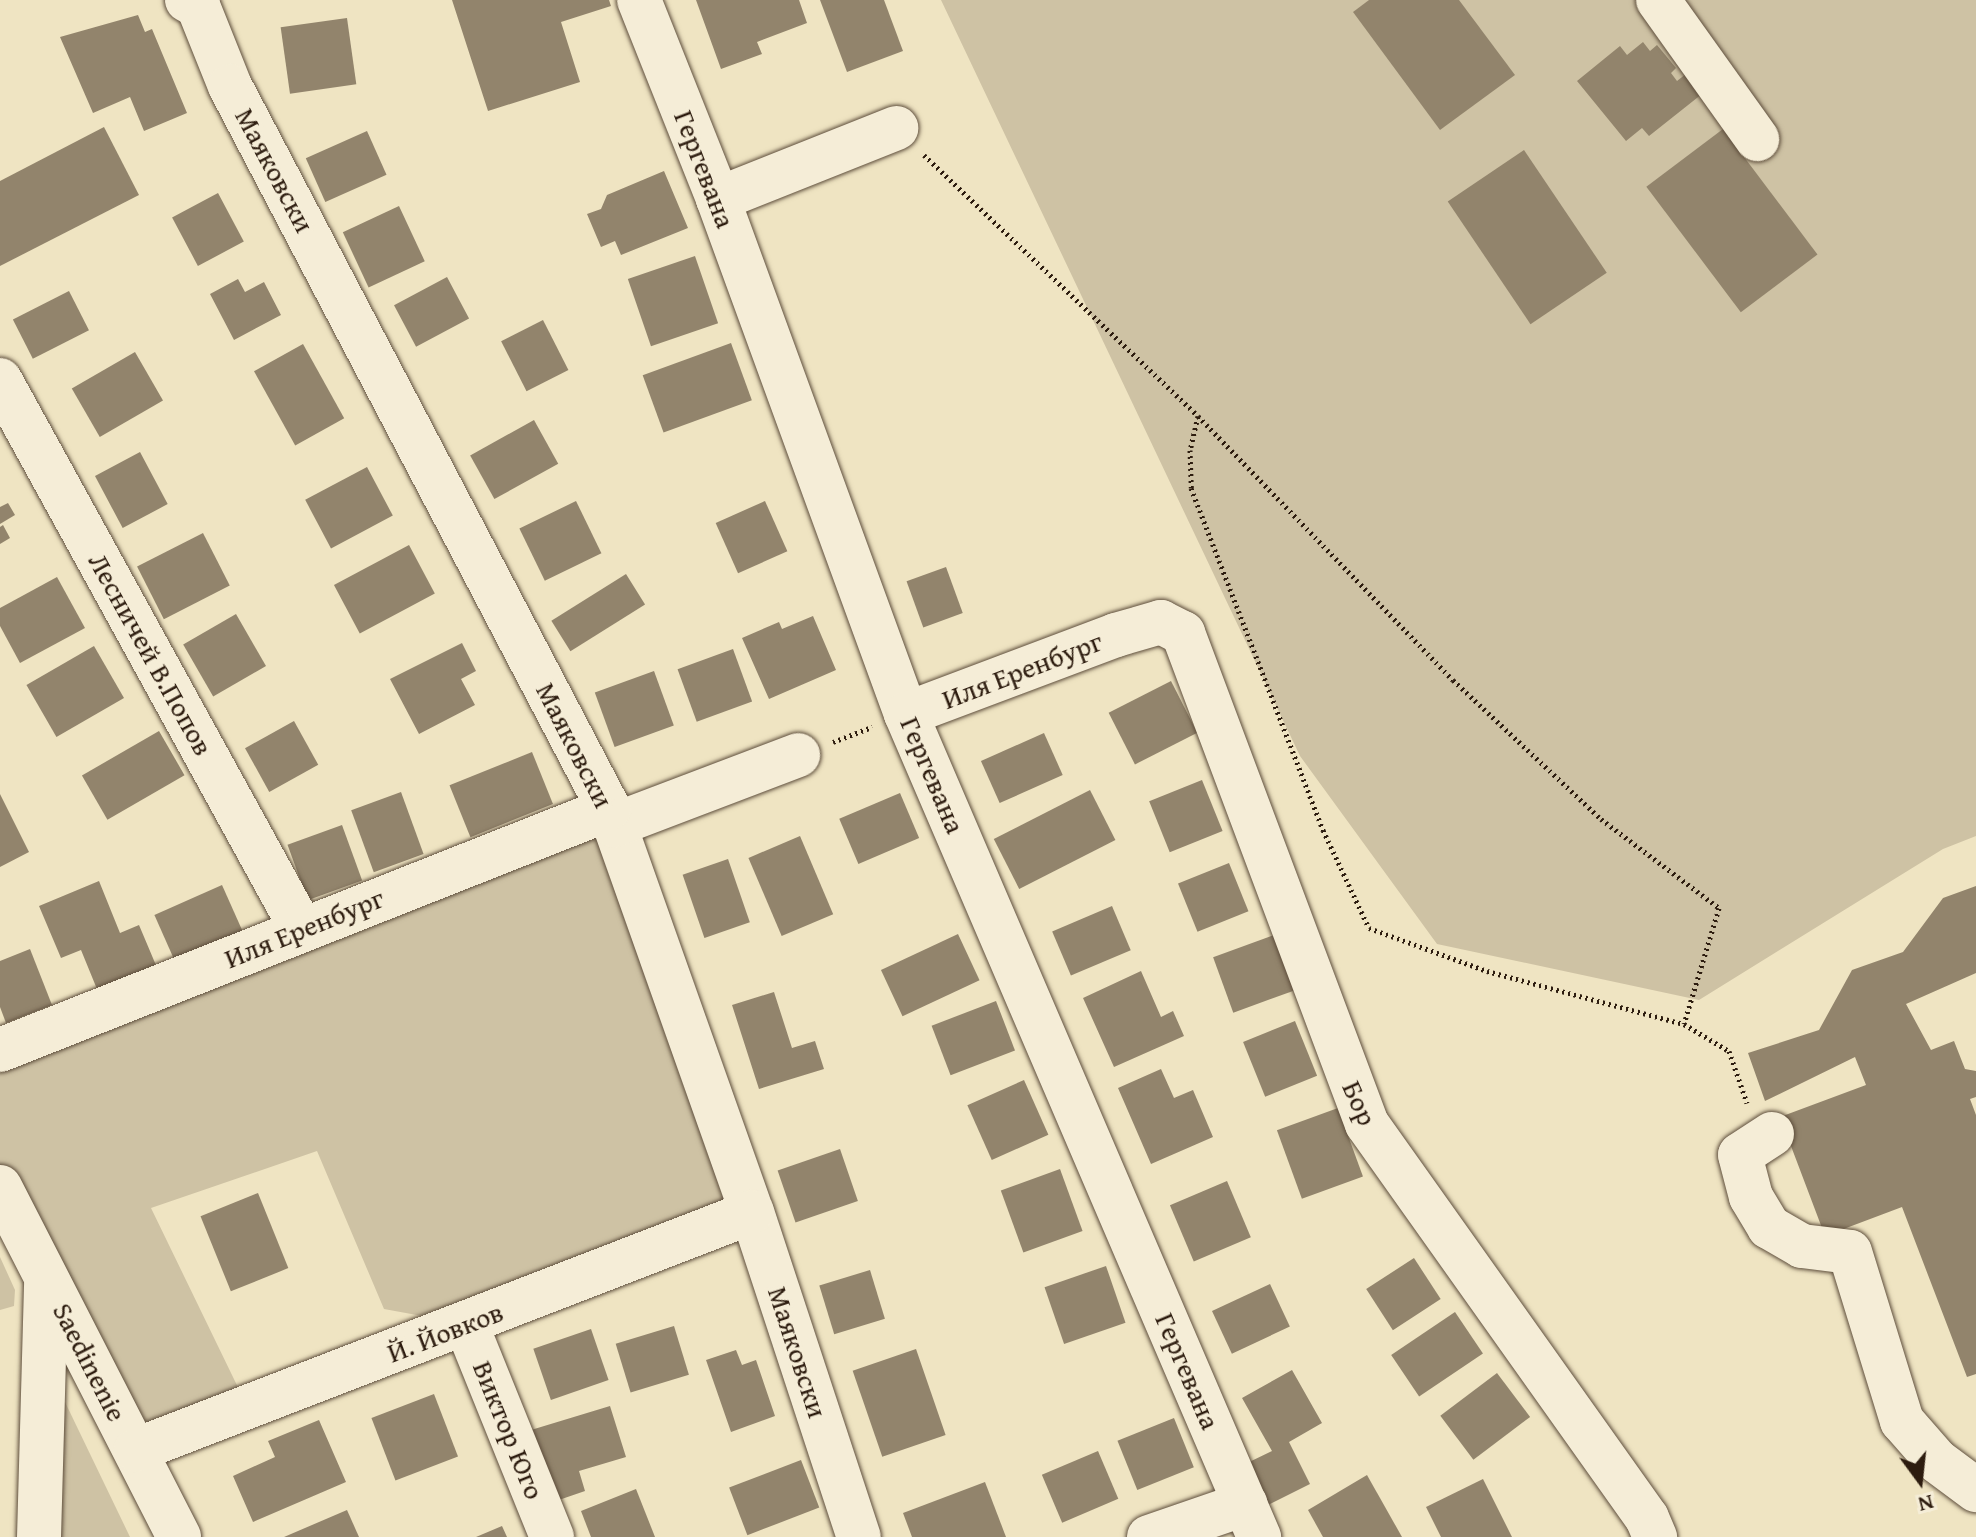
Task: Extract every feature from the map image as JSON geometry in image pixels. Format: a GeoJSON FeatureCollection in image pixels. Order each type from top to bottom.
{"type":"FeatureCollection","features":[{"type":"Feature","properties":{"kind":"street","name":"Маяковски"},"geometry":{"type":"LineString","coordinates":[[187,0],[198,6],[230,86],[612,817],[752,1212],[859,1537]]}},
{"type":"Feature","properties":{"kind":"street","name":"Гергевана"},"geometry":{"type":"LineString","coordinates":[[639,0],[718,199],[906,714],[1252,1520]]}},
{"type":"Feature","properties":{"kind":"street"},"geometry":{"type":"LineString","coordinates":[[1658,0],[1757,139]]}},
{"type":"Feature","properties":{"kind":"street"},"geometry":{"type":"LineString","coordinates":[[718,199],[896,128]]}},
{"type":"Feature","properties":{"kind":"street","name":"Лесничей В.Попов"},"geometry":{"type":"LineString","coordinates":[[0,380],[301,928]]}},
{"type":"Feature","properties":{"kind":"street","name":"Иля Еренбург"},"geometry":{"type":"LineString","coordinates":[[906,714],[1161,622]]}},
{"type":"Feature","properties":{"kind":"street","name":"Бор"},"geometry":{"type":"LineString","coordinates":[[1161,622],[1183,633],[1195,659],[1367,1124],[1647,1518],[1655,1537]]}},
{"type":"Feature","properties":{"kind":"street","name":"Иля Еренбург"},"geometry":{"type":"LineString","coordinates":[[0,1050],[301,928],[612,817],[798,755]]}},
{"type":"Feature","properties":{"kind":"street"},"geometry":{"type":"LineString","coordinates":[[1765,1136],[1740,1155],[1751,1197],[1769,1227],[1802,1246],[1850,1252],[1902,1421],[1937,1461],[1976,1490]]}},
{"type":"Feature","properties":{"kind":"street","name":"Saedinenie"},"geometry":{"type":"LineString","coordinates":[[0,1187],[179,1537]]}},
{"type":"Feature","properties":{"kind":"street","name":"Й. Йовков"},"geometry":{"type":"LineString","coordinates":[[136,1450],[752,1212]]}},
{"type":"Feature","properties":{"kind":"street"},"geometry":{"type":"LineString","coordinates":[[39,1537],[46,1276]]}},
{"type":"Feature","properties":{"kind":"street","name":"Виктор Юго"},"geometry":{"type":"LineString","coordinates":[[466,1324],[552,1537]]}},
{"type":"Feature","properties":{"kind":"street"},"geometry":{"type":"LineString","coordinates":[[1149,1537],[1252,1520]]}},
{"type":"Feature","properties":{"kind":"path"},"geometry":{"type":"LineString","coordinates":[[896,128],[1198,416],[1487,712],[1601,819],[1719,908],[1684,1024]]}},
{"type":"Feature","properties":{"kind":"path"},"geometry":{"type":"LineString","coordinates":[[1198,416],[1190,450],[1191,488],[1323,830],[1369,928],[1487,971],[1684,1024],[1729,1051],[1765,1136]]}},
{"type":"Feature","properties":{"kind":"path","name":"Иля Еренбург"},"geometry":{"type":"LineString","coordinates":[[798,755],[906,714]]}},
{"type":"Feature","properties":{"kind":"shaded area"},"geometry":{"type":"Polygon","coordinates":[[[941,0],[1976,0],[1976,836],[1943,849],[1699,1000],[1437,944],[1300,756],[941,0]]]}},
{"type":"Feature","properties":{"kind":"shaded area"},"geometry":{"type":"Polygon","coordinates":[[[609,809],[752,1212],[466,1324],[384,1309],[317,1151],[151,1208],[248,1408],[136,1450],[0,1181],[0,1050],[609,809]]]}},
{"type":"Feature","properties":{"kind":"shaded area"},"geometry":{"type":"Polygon","coordinates":[[[0,1257],[15,1290],[14,1306],[0,1310],[0,1257]]]}},
{"type":"Feature","properties":{"kind":"shaded area"},"geometry":{"type":"Polygon","coordinates":[[[65,1402],[130,1537],[52,1537],[65,1402]]]}},
{"type":"Feature","properties":{"kind":"building"},"geometry":{"type":"Polygon","coordinates":[[[452,0],[609,0],[611,6],[561,22],[580,82],[488,111],[452,0]]]}},
{"type":"Feature","properties":{"kind":"building"},"geometry":{"type":"Polygon","coordinates":[[[696,0],[799,0],[807,23],[757,42],[762,54],[721,69],[696,0]]]}},
{"type":"Feature","properties":{"kind":"building"},"geometry":{"type":"Polygon","coordinates":[[[820,0],[884,0],[903,51],[847,72],[820,0]]]}},
{"type":"Feature","properties":{"kind":"building"},"geometry":{"type":"Polygon","coordinates":[[[1369,0],[1459,0],[1515,75],[1440,130],[1353,12],[1369,0]]]}},
{"type":"Feature","properties":{"kind":"building"},"geometry":{"type":"Polygon","coordinates":[[[138,15],[145,32],[152,29],[187,113],[144,131],[130,97],[93,113],[60,37],[138,15]]]}},
{"type":"Feature","properties":{"kind":"building"},"geometry":{"type":"Polygon","coordinates":[[[347,18],[356,84],[290,94],[281,27],[347,18]]]}},
{"type":"Feature","properties":{"kind":"building"},"geometry":{"type":"Polygon","coordinates":[[[1643,42],[1650,51],[1657,45],[1676,68],[1671,73],[1677,81],[1691,70],[1707,90],[1649,136],[1642,128],[1626,141],[1577,81],[1620,46],[1627,55],[1643,42]]]}},
{"type":"Feature","properties":{"kind":"building"},"geometry":{"type":"Polygon","coordinates":[[[104,127],[139,195],[0,266],[0,181],[104,127]]]}},
{"type":"Feature","properties":{"kind":"building"},"geometry":{"type":"Polygon","coordinates":[[[1723,129],[1817,254],[1741,312],[1646,187],[1723,129]]]}},
{"type":"Feature","properties":{"kind":"building"},"geometry":{"type":"Polygon","coordinates":[[[367,131],[387,175],[325,202],[306,158],[367,131]]]}},
{"type":"Feature","properties":{"kind":"building"},"geometry":{"type":"Polygon","coordinates":[[[1524,150],[1607,273],[1530,324],[1448,201],[1524,150]]]}},
{"type":"Feature","properties":{"kind":"building"},"geometry":{"type":"Polygon","coordinates":[[[664,171],[688,228],[621,255],[615,241],[601,247],[587,214],[601,209],[607,195],[664,171]]]}},
{"type":"Feature","properties":{"kind":"building"},"geometry":{"type":"Polygon","coordinates":[[[218,193],[244,242],[198,266],[172,217],[218,193]]]}},
{"type":"Feature","properties":{"kind":"building"},"geometry":{"type":"Polygon","coordinates":[[[399,206],[425,261],[369,287],[343,232],[399,206]]]}},
{"type":"Feature","properties":{"kind":"building"},"geometry":{"type":"Polygon","coordinates":[[[695,256],[718,323],[651,346],[628,279],[695,256]]]}},
{"type":"Feature","properties":{"kind":"building"},"geometry":{"type":"Polygon","coordinates":[[[447,277],[469,318],[416,347],[394,305],[447,277]]]}},
{"type":"Feature","properties":{"kind":"building"},"geometry":{"type":"Polygon","coordinates":[[[238,279],[245,292],[264,282],[281,315],[234,340],[210,294],[238,279]]]}},
{"type":"Feature","properties":{"kind":"building"},"geometry":{"type":"Polygon","coordinates":[[[69,291],[89,330],[33,359],[13,320],[69,291]]]}},
{"type":"Feature","properties":{"kind":"building"},"geometry":{"type":"Polygon","coordinates":[[[543,320],[568,370],[527,391],[501,341],[543,320]]]}},
{"type":"Feature","properties":{"kind":"building"},"geometry":{"type":"Polygon","coordinates":[[[731,343],[752,400],[664,432],[643,375],[731,343]]]}},
{"type":"Feature","properties":{"kind":"building"},"geometry":{"type":"Polygon","coordinates":[[[303,344],[344,418],[295,445],[254,371],[303,344]]]}},
{"type":"Feature","properties":{"kind":"building"},"geometry":{"type":"Polygon","coordinates":[[[135,352],[163,400],[100,437],[72,388],[135,352]]]}},
{"type":"Feature","properties":{"kind":"building"},"geometry":{"type":"Polygon","coordinates":[[[534,420],[558,464],[494,499],[470,455],[534,420]]]}},
{"type":"Feature","properties":{"kind":"building"},"geometry":{"type":"Polygon","coordinates":[[[140,452],[168,504],[123,528],[95,476],[140,452]]]}},
{"type":"Feature","properties":{"kind":"building"},"geometry":{"type":"Polygon","coordinates":[[[367,467],[393,516],[331,548],[305,500],[367,467]]]}},
{"type":"Feature","properties":{"kind":"building"},"geometry":{"type":"Polygon","coordinates":[[[576,501],[601,553],[545,581],[519,529],[576,501]]]}},
{"type":"Feature","properties":{"kind":"building"},"geometry":{"type":"Polygon","coordinates":[[[765,501],[787,551],[738,573],[716,523],[765,501]]]}},
{"type":"Feature","properties":{"kind":"building"},"geometry":{"type":"Polygon","coordinates":[[[8,503],[15,515],[0,524],[0,507],[8,503]]]}},
{"type":"Feature","properties":{"kind":"building"},"geometry":{"type":"Polygon","coordinates":[[[3,525],[10,538],[0,544],[0,527],[3,525]]]}},
{"type":"Feature","properties":{"kind":"building"},"geometry":{"type":"Polygon","coordinates":[[[203,533],[230,586],[164,619],[137,567],[203,533]]]}},
{"type":"Feature","properties":{"kind":"building"},"geometry":{"type":"Polygon","coordinates":[[[409,545],[435,594],[360,633],[334,585],[409,545]]]}},
{"type":"Feature","properties":{"kind":"building"},"geometry":{"type":"Polygon","coordinates":[[[946,567],[963,613],[923,627],[907,581],[946,567]]]}},
{"type":"Feature","properties":{"kind":"building"},"geometry":{"type":"Polygon","coordinates":[[[626,574],[645,605],[570,651],[551,621],[626,574]]]}},
{"type":"Feature","properties":{"kind":"building"},"geometry":{"type":"Polygon","coordinates":[[[57,577],[85,628],[20,663],[0,626],[0,608],[57,577]]]}},
{"type":"Feature","properties":{"kind":"building"},"geometry":{"type":"Polygon","coordinates":[[[236,614],[266,666],[213,696],[183,644],[236,614]]]}},
{"type":"Feature","properties":{"kind":"building"},"geometry":{"type":"Polygon","coordinates":[[[813,616],[836,670],[769,699],[742,638],[779,622],[782,629],[813,616]]]}},
{"type":"Feature","properties":{"kind":"building"},"geometry":{"type":"Polygon","coordinates":[[[462,643],[476,671],[461,679],[475,705],[419,734],[390,679],[462,643]]]}},
{"type":"Feature","properties":{"kind":"building"},"geometry":{"type":"Polygon","coordinates":[[[94,646],[124,698],[56,737],[26,685],[94,646]]]}},
{"type":"Feature","properties":{"kind":"building"},"geometry":{"type":"Polygon","coordinates":[[[733,649],[752,702],[697,722],[678,669],[733,649]]]}},
{"type":"Feature","properties":{"kind":"building"},"geometry":{"type":"Polygon","coordinates":[[[654,671],[674,726],[615,747],[595,693],[654,671]]]}},
{"type":"Feature","properties":{"kind":"building"},"geometry":{"type":"Polygon","coordinates":[[[1171,681],[1197,733],[1135,764],[1109,713],[1171,681]]]}},
{"type":"Feature","properties":{"kind":"building"},"geometry":{"type":"Polygon","coordinates":[[[294,721],[318,765],[269,792],[245,748],[294,721]]]}},
{"type":"Feature","properties":{"kind":"building"},"geometry":{"type":"Polygon","coordinates":[[[159,731],[184,775],[107,820],[82,776],[159,731]]]}},
{"type":"Feature","properties":{"kind":"building"},"geometry":{"type":"Polygon","coordinates":[[[1044,733],[1063,775],[1000,803],[981,761],[1044,733]]]}},
{"type":"Feature","properties":{"kind":"building"},"geometry":{"type":"Polygon","coordinates":[[[532,752],[553,804],[470,837],[449,785],[532,752]]]}},
{"type":"Feature","properties":{"kind":"building"},"geometry":{"type":"Polygon","coordinates":[[[1202,780],[1223,831],[1170,852],[1149,801],[1202,780]]]}},
{"type":"Feature","properties":{"kind":"building"},"geometry":{"type":"Polygon","coordinates":[[[1090,790],[1115,840],[1019,889],[994,839],[1090,790]]]}},
{"type":"Feature","properties":{"kind":"building"},"geometry":{"type":"Polygon","coordinates":[[[401,792],[424,854],[374,872],[351,810],[401,792]]]}},
{"type":"Feature","properties":{"kind":"building"},"geometry":{"type":"Polygon","coordinates":[[[900,793],[919,838],[858,864],[839,819],[900,793]]]}},
{"type":"Feature","properties":{"kind":"building"},"geometry":{"type":"Polygon","coordinates":[[[0,794],[29,852],[0,867],[0,794]]]}},
{"type":"Feature","properties":{"kind":"building"},"geometry":{"type":"Polygon","coordinates":[[[342,825],[362,880],[308,900],[287,845],[342,825]]]}},
{"type":"Feature","properties":{"kind":"building"},"geometry":{"type":"Polygon","coordinates":[[[800,836],[833,914],[782,936],[748,858],[800,836]]]}},
{"type":"Feature","properties":{"kind":"building"},"geometry":{"type":"Polygon","coordinates":[[[728,859],[750,922],[704,938],[683,875],[728,859]]]}},
{"type":"Feature","properties":{"kind":"building"},"geometry":{"type":"Polygon","coordinates":[[[1229,863],[1248,911],[1197,932],[1178,884],[1229,863]]]}},
{"type":"Feature","properties":{"kind":"building"},"geometry":{"type":"Polygon","coordinates":[[[99,881],[120,933],[139,925],[158,970],[99,994],[81,950],[61,958],[39,906],[99,881]]]}},
{"type":"Feature","properties":{"kind":"building"},"geometry":{"type":"Polygon","coordinates":[[[222,885],[244,934],[176,964],[154,915],[222,885]]]}},
{"type":"Feature","properties":{"kind":"building"},"geometry":{"type":"Polygon","coordinates":[[[1976,886],[1976,973],[1906,1004],[1931,1050],[1954,1041],[1965,1069],[1976,1071],[1976,1097],[1970,1099],[1976,1115],[1976,1374],[1967,1377],[1902,1207],[1825,1236],[1780,1117],[1866,1085],[1855,1057],[1765,1101],[1748,1053],[1819,1030],[1852,970],[1903,952],[1943,898],[1976,886]]]}},
{"type":"Feature","properties":{"kind":"building"},"geometry":{"type":"Polygon","coordinates":[[[1112,906],[1131,950],[1071,976],[1052,931],[1112,906]]]}},
{"type":"Feature","properties":{"kind":"building"},"geometry":{"type":"Polygon","coordinates":[[[958,934],[980,980],[903,1016],[881,970],[958,934]]]}},
{"type":"Feature","properties":{"kind":"building"},"geometry":{"type":"Polygon","coordinates":[[[1277,934],[1297,989],[1233,1013],[1213,957],[1277,934]]]}},
{"type":"Feature","properties":{"kind":"building"},"geometry":{"type":"Polygon","coordinates":[[[30,949],[52,1005],[6,1023],[0,1007],[0,961],[30,949]]]}},
{"type":"Feature","properties":{"kind":"building"},"geometry":{"type":"Polygon","coordinates":[[[1141,971],[1161,1017],[1173,1011],[1184,1036],[1114,1067],[1083,998],[1141,971]]]}},
{"type":"Feature","properties":{"kind":"building"},"geometry":{"type":"Polygon","coordinates":[[[774,992],[792,1048],[815,1041],[824,1069],[759,1089],[732,1005],[774,992]]]}},
{"type":"Feature","properties":{"kind":"building"},"geometry":{"type":"Polygon","coordinates":[[[996,1001],[1015,1050],[951,1075],[932,1026],[996,1001]]]}},
{"type":"Feature","properties":{"kind":"building"},"geometry":{"type":"Polygon","coordinates":[[[1295,1021],[1317,1076],[1265,1097],[1243,1042],[1295,1021]]]}},
{"type":"Feature","properties":{"kind":"building"},"geometry":{"type":"Polygon","coordinates":[[[1161,1069],[1174,1098],[1193,1090],[1213,1137],[1151,1164],[1118,1088],[1161,1069]]]}},
{"type":"Feature","properties":{"kind":"building"},"geometry":{"type":"Polygon","coordinates":[[[1024,1080],[1048,1135],[992,1160],[967,1105],[1024,1080]]]}},
{"type":"Feature","properties":{"kind":"building"},"geometry":{"type":"Polygon","coordinates":[[[1338,1108],[1363,1177],[1302,1199],[1277,1130],[1338,1108]]]}},
{"type":"Feature","properties":{"kind":"building"},"geometry":{"type":"Polygon","coordinates":[[[840,1149],[858,1201],[796,1222],[778,1170],[840,1149]]]}},
{"type":"Feature","properties":{"kind":"building"},"geometry":{"type":"Polygon","coordinates":[[[1060,1169],[1083,1231],[1023,1253],[1001,1191],[1060,1169]]]}},
{"type":"Feature","properties":{"kind":"building"},"geometry":{"type":"Polygon","coordinates":[[[1227,1181],[1251,1237],[1194,1261],[1170,1205],[1227,1181]]]}},
{"type":"Feature","properties":{"kind":"building"},"geometry":{"type":"Polygon","coordinates":[[[258,1193],[288,1268],[231,1291],[201,1216],[258,1193]]]}},
{"type":"Feature","properties":{"kind":"building"},"geometry":{"type":"Polygon","coordinates":[[[1414,1258],[1441,1299],[1393,1330],[1366,1289],[1414,1258]]]}},
{"type":"Feature","properties":{"kind":"building"},"geometry":{"type":"Polygon","coordinates":[[[1106,1266],[1126,1323],[1064,1344],[1045,1287],[1106,1266]]]}},
{"type":"Feature","properties":{"kind":"building"},"geometry":{"type":"Polygon","coordinates":[[[870,1270],[885,1319],[834,1334],[819,1285],[870,1270]]]}},
{"type":"Feature","properties":{"kind":"building"},"geometry":{"type":"Polygon","coordinates":[[[1270,1284],[1290,1327],[1232,1354],[1212,1311],[1270,1284]]]}},
{"type":"Feature","properties":{"kind":"building"},"geometry":{"type":"Polygon","coordinates":[[[1455,1312],[1483,1353],[1419,1397],[1391,1355],[1455,1312]]]}},
{"type":"Feature","properties":{"kind":"building"},"geometry":{"type":"Polygon","coordinates":[[[674,1326],[689,1375],[631,1393],[616,1344],[674,1326]]]}},
{"type":"Feature","properties":{"kind":"building"},"geometry":{"type":"Polygon","coordinates":[[[591,1329],[609,1380],[551,1400],[533,1349],[591,1329]]]}},
{"type":"Feature","properties":{"kind":"building"},"geometry":{"type":"Polygon","coordinates":[[[916,1349],[946,1435],[882,1457],[853,1371],[916,1349]]]}},
{"type":"Feature","properties":{"kind":"building"},"geometry":{"type":"Polygon","coordinates":[[[736,1350],[742,1365],[756,1360],[775,1416],[731,1432],[706,1360],[736,1350]]]}},
{"type":"Feature","properties":{"kind":"building"},"geometry":{"type":"Polygon","coordinates":[[[1292,1370],[1322,1423],[1289,1442],[1310,1484],[1264,1507],[1243,1465],[1272,1451],[1242,1398],[1292,1370]]]}},
{"type":"Feature","properties":{"kind":"building"},"geometry":{"type":"Polygon","coordinates":[[[1497,1373],[1530,1417],[1473,1460],[1440,1416],[1497,1373]]]}},
{"type":"Feature","properties":{"kind":"building"},"geometry":{"type":"Polygon","coordinates":[[[434,1394],[458,1457],[395,1481],[371,1418],[434,1394]]]}},
{"type":"Feature","properties":{"kind":"building"},"geometry":{"type":"Polygon","coordinates":[[[610,1406],[626,1457],[579,1471],[585,1491],[553,1502],[531,1430],[610,1406]]]}},
{"type":"Feature","properties":{"kind":"building"},"geometry":{"type":"Polygon","coordinates":[[[1174,1418],[1194,1467],[1137,1490],[1117,1441],[1174,1418]]]}},
{"type":"Feature","properties":{"kind":"building"},"geometry":{"type":"Polygon","coordinates":[[[319,1420],[346,1482],[253,1522],[233,1476],[275,1457],[268,1441],[319,1420]]]}},
{"type":"Feature","properties":{"kind":"building"},"geometry":{"type":"Polygon","coordinates":[[[1098,1451],[1118,1499],[1062,1523],[1042,1475],[1098,1451]]]}},
{"type":"Feature","properties":{"kind":"building"},"geometry":{"type":"Polygon","coordinates":[[[801,1460],[819,1508],[747,1535],[729,1488],[801,1460]]]}},
{"type":"Feature","properties":{"kind":"building"},"geometry":{"type":"Polygon","coordinates":[[[1367,1475],[1402,1537],[1323,1537],[1308,1510],[1367,1475]]]}},
{"type":"Feature","properties":{"kind":"building"},"geometry":{"type":"Polygon","coordinates":[[[1483,1479],[1512,1537],[1441,1537],[1426,1507],[1483,1479]]]}},
{"type":"Feature","properties":{"kind":"building"},"geometry":{"type":"Polygon","coordinates":[[[985,1482],[1006,1537],[912,1537],[903,1513],[985,1482]]]}},
{"type":"Feature","properties":{"kind":"building"},"geometry":{"type":"Polygon","coordinates":[[[636,1489],[655,1537],[591,1537],[581,1511],[636,1489]]]}},
{"type":"Feature","properties":{"kind":"building"},"geometry":{"type":"Polygon","coordinates":[[[347,1510],[359,1537],[284,1537],[347,1510]]]}},
{"type":"Feature","properties":{"kind":"building"},"geometry":{"type":"Polygon","coordinates":[[[502,1526],[507,1537],[476,1537],[502,1526]]]}}]}
